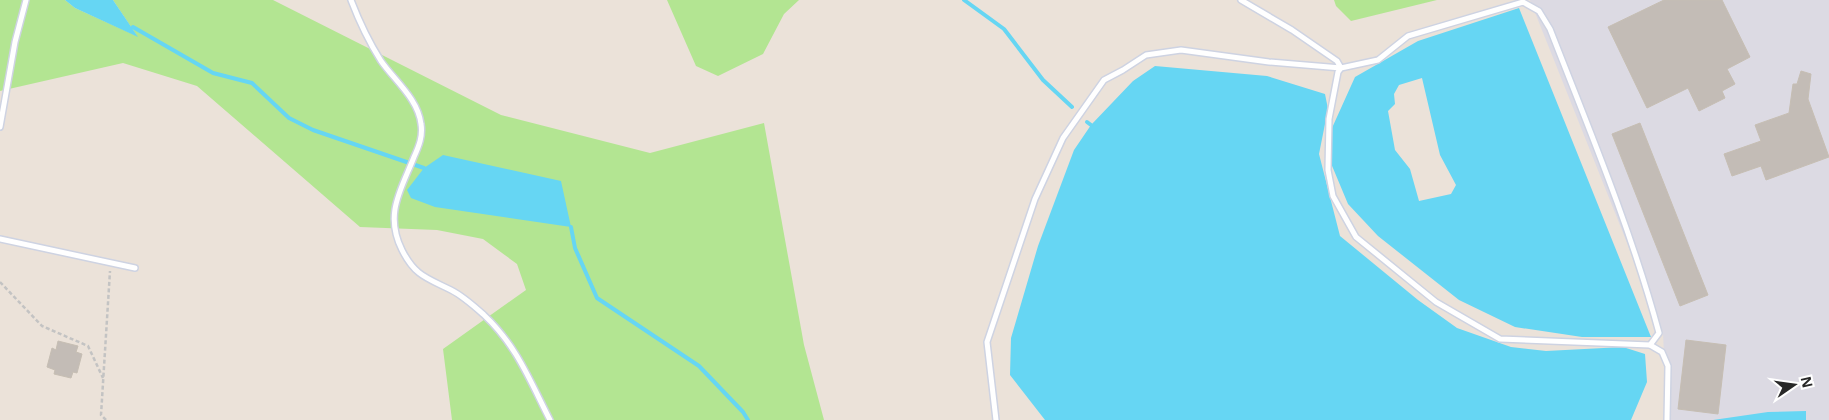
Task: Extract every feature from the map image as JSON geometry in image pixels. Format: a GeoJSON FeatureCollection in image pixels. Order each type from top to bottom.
{"type":"FeatureCollection","features":[{"type":"Feature","properties":{"kind":"lane"},"geometry":{"type":"LineString","coordinates":[[0,127],[2,103],[14,42],[26,0]]}},
{"type":"Feature","properties":{"kind":"lane"},"geometry":{"type":"LineString","coordinates":[[351,0],[375,50],[391,75],[409,96],[421,120],[422,130],[419,145],[394,205],[394,227],[401,248],[421,274],[462,297],[485,316],[505,337],[529,374],[550,420]]}},
{"type":"Feature","properties":{"kind":"lane"},"geometry":{"type":"LineString","coordinates":[[1241,0],[1292,30],[1337,61],[1341,68]]}},
{"type":"Feature","properties":{"kind":"lane"},"geometry":{"type":"LineString","coordinates":[[996,420],[987,342],[1035,199],[1063,138],[1104,80],[1146,54],[1181,50],[1269,62],[1341,68],[1378,60],[1408,36],[1523,2],[1539,11],[1550,29],[1610,182],[1651,303],[1659,333],[1650,344]]}},
{"type":"Feature","properties":{"kind":"lane"},"geometry":{"type":"LineString","coordinates":[[1341,68],[1338,72],[1330,119],[1328,170],[1333,196],[1356,237],[1436,302],[1500,339],[1650,344],[1662,352],[1668,366],[1667,420]]}},
{"type":"Feature","properties":{"kind":"lane"},"geometry":{"type":"LineString","coordinates":[[0,239],[135,268]]}},
{"type":"Feature","properties":{"kind":"path"},"geometry":{"type":"LineString","coordinates":[[106,420],[101,415],[110,263]]}},
{"type":"Feature","properties":{"kind":"path"},"geometry":{"type":"LineString","coordinates":[[0,282],[42,326],[88,346],[103,379]]}},
{"type":"Feature","properties":{"kind":"shaded area"},"geometry":{"type":"Polygon","coordinates":[[[1530,0],[1829,0],[1829,420],[1667,420],[1663,333],[1530,0]]]}},
{"type":"Feature","properties":{"kind":"green space"},"geometry":{"type":"Polygon","coordinates":[[[0,0],[65,0],[75,8],[137,36],[113,0],[273,0],[501,115],[650,153],[764,123],[804,345],[824,420],[452,420],[443,349],[526,290],[517,264],[483,239],[437,230],[360,227],[197,86],[123,63],[0,91],[0,0]]]}},
{"type":"Feature","properties":{"kind":"green space"},"geometry":{"type":"Polygon","coordinates":[[[667,0],[799,0],[784,14],[763,54],[718,76],[696,66],[667,0]]]}},
{"type":"Feature","properties":{"kind":"green space"},"geometry":{"type":"Polygon","coordinates":[[[1334,0],[1437,0],[1351,21],[1336,6],[1334,0]]]}},
{"type":"Feature","properties":{"kind":"water"},"geometry":{"type":"Polygon","coordinates":[[[65,0],[113,0],[138,37],[75,8],[65,0]]]}},
{"type":"Feature","properties":{"kind":"water"},"geometry":{"type":"Polygon","coordinates":[[[1519,8],[1651,337],[1582,337],[1515,327],[1459,300],[1378,236],[1348,204],[1330,161],[1332,128],[1355,77],[1418,41],[1519,8]],[[1422,78],[1399,85],[1394,94],[1395,104],[1388,111],[1395,150],[1410,169],[1419,201],[1451,194],[1456,185],[1440,155],[1422,78]]]}},
{"type":"Feature","properties":{"kind":"water"},"geometry":{"type":"Polygon","coordinates":[[[1155,66],[1267,76],[1325,94],[1328,109],[1319,154],[1340,236],[1418,300],[1457,328],[1511,347],[1546,351],[1623,347],[1645,354],[1647,382],[1631,420],[1045,420],[1010,375],[1011,338],[1038,246],[1074,150],[1091,125],[1133,81],[1155,66]]]}},
{"type":"Feature","properties":{"kind":"water"},"geometry":{"type":"Polygon","coordinates":[[[443,155],[561,181],[571,227],[435,207],[411,198],[407,190],[424,168],[443,155]]]}},
{"type":"Feature","properties":{"kind":"water"},"geometry":{"type":"Polygon","coordinates":[[[1806,411],[1806,420],[1713,420],[1768,412],[1806,411]]]}},
{"type":"Feature","properties":{"kind":"building"},"geometry":{"type":"Polygon","coordinates":[[[1664,0],[1722,0],[1750,57],[1727,69],[1735,84],[1722,91],[1725,98],[1699,111],[1688,88],[1647,108],[1608,27],[1664,0]]]}},
{"type":"Feature","properties":{"kind":"building"},"geometry":{"type":"Polygon","coordinates":[[[1801,71],[1811,74],[1808,99],[1829,157],[1766,180],[1761,166],[1732,176],[1724,154],[1761,141],[1755,125],[1789,113],[1793,84],[1797,84],[1801,71]]]}},
{"type":"Feature","properties":{"kind":"building"},"geometry":{"type":"Polygon","coordinates":[[[1640,123],[1708,295],[1680,306],[1612,134],[1640,123]]]}},
{"type":"Feature","properties":{"kind":"building"},"geometry":{"type":"Polygon","coordinates":[[[1686,340],[1726,345],[1718,414],[1678,409],[1686,340]]]}},
{"type":"Feature","properties":{"kind":"building"},"geometry":{"type":"Polygon","coordinates":[[[58,341],[78,346],[76,352],[82,354],[77,373],[73,372],[71,378],[54,374],[55,370],[47,367],[52,348],[56,350],[58,341]]]}},
{"type":"Feature","properties":{"kind":"waterway"},"geometry":{"type":"LineString","coordinates":[[964,0],[1004,29],[1043,80],[1072,107]]}},
{"type":"Feature","properties":{"kind":"waterway"},"geometry":{"type":"LineString","coordinates":[[133,27],[213,73],[252,83],[289,118],[313,130],[424,168]]}},
{"type":"Feature","properties":{"kind":"waterway"},"geometry":{"type":"LineString","coordinates":[[1087,122],[1091,125]]}},
{"type":"Feature","properties":{"kind":"waterway"},"geometry":{"type":"LineString","coordinates":[[571,227],[575,248],[597,298],[699,366],[743,412],[748,420]]}}]}
